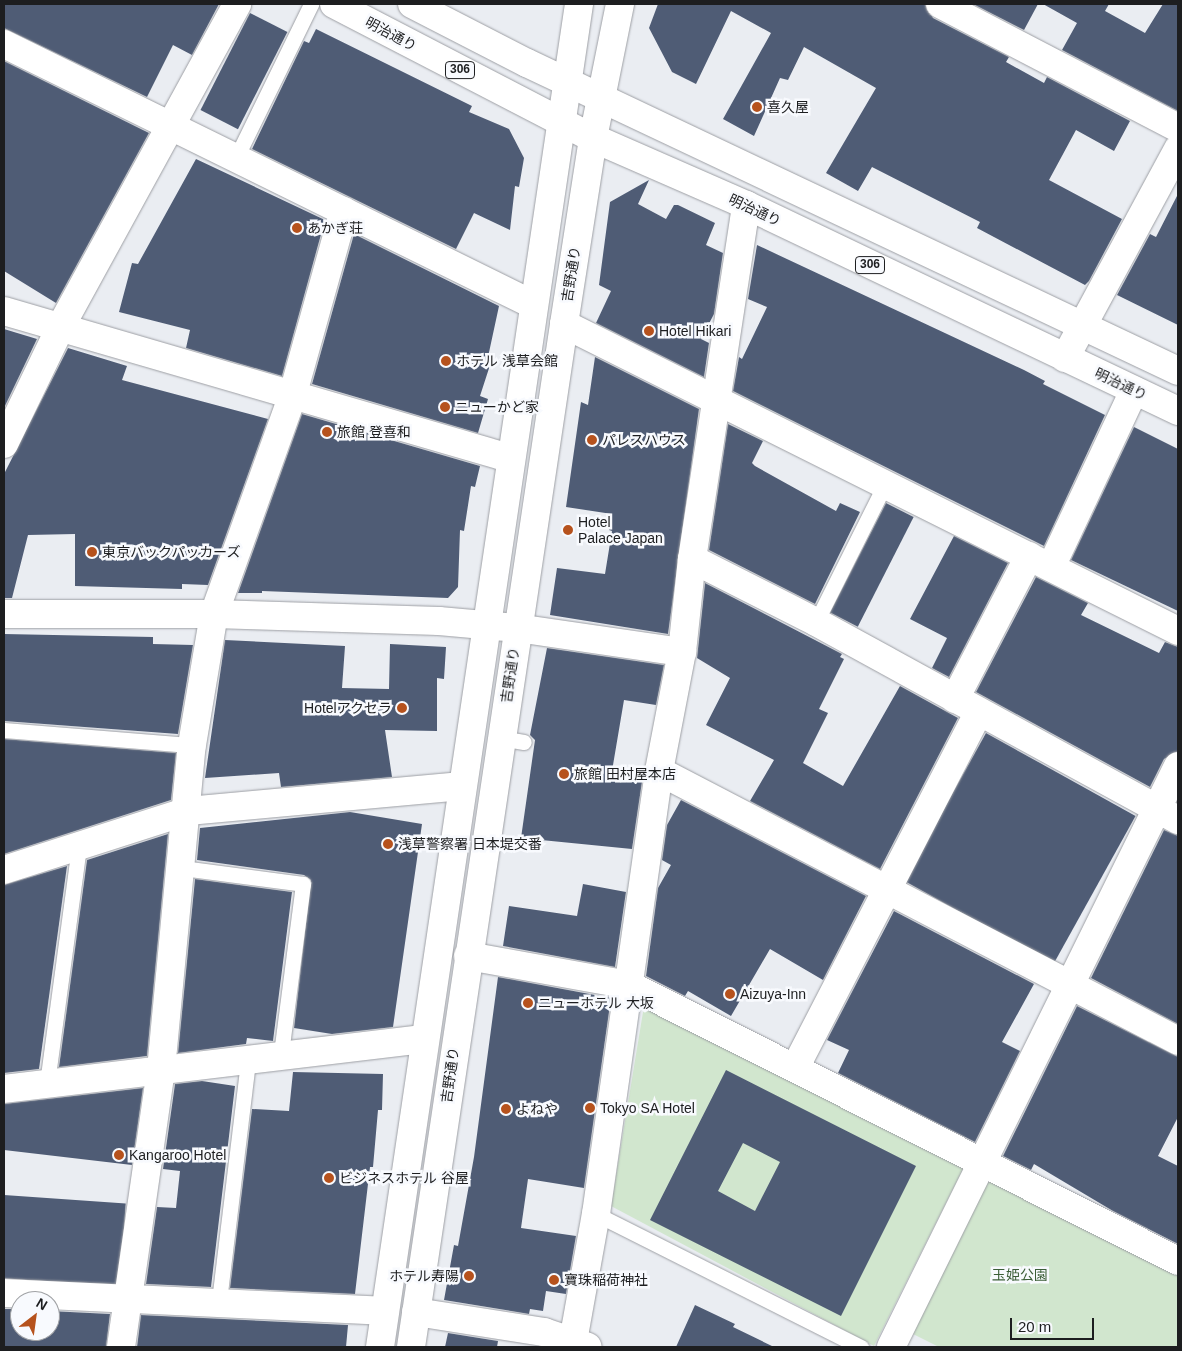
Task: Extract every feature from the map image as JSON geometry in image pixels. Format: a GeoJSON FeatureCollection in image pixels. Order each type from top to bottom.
{"type":"FeatureCollection","features":[{"type":"Feature","properties":{"kind":"street"},"geometry":{"type":"LineString","coordinates":[[4,444],[61,326],[237,4]]}},
{"type":"Feature","properties":{"kind":"street","name":"明治通り"},"geometry":{"type":"LineString","coordinates":[[334,4],[593,138],[746,205],[1178,412]]}},
{"type":"Feature","properties":{"kind":"street"},"geometry":{"type":"LineString","coordinates":[[412,4],[566,81],[1178,371]]}},
{"type":"Feature","properties":{"kind":"street"},"geometry":{"type":"LineString","coordinates":[[380,1347],[509,458],[579,4]]}},
{"type":"Feature","properties":{"kind":"street","name":"吉野通り"},"geometry":{"type":"LineString","coordinates":[[411,1347],[468,956],[512,740],[517,628],[593,138],[603,98],[620,4]]}},
{"type":"Feature","properties":{"kind":"street"},"geometry":{"type":"LineString","coordinates":[[940,4],[1178,128]]}},
{"type":"Feature","properties":{"kind":"street"},"geometry":{"type":"LineString","coordinates":[[4,44],[172,125],[235,160],[344,211],[532,304]]}},
{"type":"Feature","properties":{"kind":"street"},"geometry":{"type":"LineString","coordinates":[[1065,358],[1178,149]]}},
{"type":"Feature","properties":{"kind":"street"},"geometry":{"type":"LineString","coordinates":[[416,1312],[534,1330],[578,1345],[660,771],[682,652],[692,560],[746,205]]}},
{"type":"Feature","properties":{"kind":"street"},"geometry":{"type":"LineString","coordinates":[[121,1347],[161,1070],[188,811],[192,745],[214,614],[292,397],[344,211]]}},
{"type":"Feature","properties":{"kind":"street"},"geometry":{"type":"LineString","coordinates":[[4,311],[61,326],[292,397],[509,458]]}},
{"type":"Feature","properties":{"kind":"street"},"geometry":{"type":"LineString","coordinates":[[564,324],[1178,631]]}},
{"type":"Feature","properties":{"kind":"street"},"geometry":{"type":"LineString","coordinates":[[795,1068],[887,890],[967,706],[1040,562],[1134,391]]}},
{"type":"Feature","properties":{"kind":"street"},"geometry":{"type":"LineString","coordinates":[[692,560],[816,622],[1168,815]]}},
{"type":"Feature","properties":{"kind":"street"},"geometry":{"type":"LineString","coordinates":[[4,614],[214,614],[485,625],[682,652]]}},
{"type":"Feature","properties":{"kind":"street"},"geometry":{"type":"LineString","coordinates":[[891,1347],[1070,985],[1168,815],[1178,766]]}},
{"type":"Feature","properties":{"kind":"street"},"geometry":{"type":"LineString","coordinates":[[660,771],[1178,1041]]}},
{"type":"Feature","properties":{"kind":"street"},"geometry":{"type":"LineString","coordinates":[[4,870],[188,811],[462,786]]}},
{"type":"Feature","properties":{"kind":"street"},"geometry":{"type":"LineString","coordinates":[[468,956],[629,985],[1178,1261]]}},
{"type":"Feature","properties":{"kind":"street"},"geometry":{"type":"LineString","coordinates":[[4,1089],[248,1060],[281,1054],[424,1039]]}},
{"type":"Feature","properties":{"kind":"street"},"geometry":{"type":"LineString","coordinates":[[4,1293],[219,1301],[385,1311]]}},
{"type":"Feature","properties":{"kind":"lane"},"geometry":{"type":"LineString","coordinates":[[235,160],[311,4]]}},
{"type":"Feature","properties":{"kind":"lane"},"geometry":{"type":"LineString","coordinates":[[816,622],[885,484]]}},
{"type":"Feature","properties":{"kind":"lane"},"geometry":{"type":"LineString","coordinates":[[4,730],[192,745]]}},
{"type":"Feature","properties":{"kind":"lane"},"geometry":{"type":"LineString","coordinates":[[47,1083],[79,846]]}},
{"type":"Feature","properties":{"kind":"lane"},"geometry":{"type":"LineString","coordinates":[[182,868],[303,884],[281,1054]]}},
{"type":"Feature","properties":{"kind":"lane"},"geometry":{"type":"LineString","coordinates":[[219,1301],[248,1060]]}},
{"type":"Feature","properties":{"kind":"lane"},"geometry":{"type":"LineString","coordinates":[[596,1214],[861,1347]]}},
{"type":"Feature","properties":{"kind":"green space"},"geometry":{"type":"Polygon","coordinates":[[[644,1006],[964,1167],[874,1346],[611,1206],[644,1006]]]}},
{"type":"Feature","properties":{"kind":"green space","name":"玉姫公園"},"geometry":{"type":"Polygon","coordinates":[[[988,1179],[1178,1275],[1178,1347],[939,1347],[911,1333],[988,1179]]]}},
{"type":"Feature","properties":{"kind":"building"},"geometry":{"type":"Polygon","coordinates":[[[4,4],[219,4],[192,55],[173,45],[147,97],[4,28],[4,4]]]}},
{"type":"Feature","properties":{"kind":"building"},"geometry":{"type":"Polygon","coordinates":[[[658,4],[925,4],[933,18],[1009,57],[1006,62],[1044,83],[1047,77],[1130,121],[1114,151],[1076,130],[1049,180],[1122,219],[1089,281],[1085,285],[977,228],[980,222],[872,167],[858,191],[826,173],[876,88],[804,47],[788,80],[780,78],[754,136],[723,119],[771,33],[731,11],[696,84],[672,72],[649,28],[658,4]]]}},
{"type":"Feature","properties":{"kind":"building"},"geometry":{"type":"Polygon","coordinates":[[[973,4],[1038,4],[1024,30],[973,4]]]}},
{"type":"Feature","properties":{"kind":"building"},"geometry":{"type":"Polygon","coordinates":[[[1043,4],[1109,4],[1105,11],[1145,33],[1163,4],[1178,4],[1178,111],[1062,50],[1077,23],[1043,4]]]}},
{"type":"Feature","properties":{"kind":"building"},"geometry":{"type":"Polygon","coordinates":[[[250,13],[287,32],[238,129],[201,110],[250,13]]]}},
{"type":"Feature","properties":{"kind":"building"},"geometry":{"type":"Polygon","coordinates":[[[316,29],[472,106],[469,112],[509,129],[524,158],[519,187],[515,186],[510,230],[474,213],[456,249],[252,149],[304,41],[309,43],[316,29]]]}},
{"type":"Feature","properties":{"kind":"building"},"geometry":{"type":"Polygon","coordinates":[[[4,61],[149,133],[56,303],[4,271],[4,61]]]}},
{"type":"Feature","properties":{"kind":"building"},"geometry":{"type":"Polygon","coordinates":[[[196,159],[325,220],[282,376],[186,348],[190,330],[119,312],[132,263],[138,264],[196,159]]]}},
{"type":"Feature","properties":{"kind":"building"},"geometry":{"type":"Polygon","coordinates":[[[649,180],[638,204],[666,219],[674,205],[678,205],[715,223],[706,245],[723,253],[714,314],[701,339],[709,343],[704,377],[596,323],[611,291],[599,285],[610,202],[649,180]]]}},
{"type":"Feature","properties":{"kind":"building"},"geometry":{"type":"Polygon","coordinates":[[[1178,194],[1178,325],[1117,295],[1150,234],[1156,237],[1178,194]]]}},
{"type":"Feature","properties":{"kind":"building"},"geometry":{"type":"Polygon","coordinates":[[[354,234],[499,306],[488,357],[492,359],[480,396],[488,399],[478,433],[312,384],[354,234]]]}},
{"type":"Feature","properties":{"kind":"building"},"geometry":{"type":"Polygon","coordinates":[[[757,245],[1024,370],[1045,381],[1043,384],[1105,415],[1044,546],[733,391],[739,357],[742,359],[767,307],[748,299],[757,245]]]}},
{"type":"Feature","properties":{"kind":"building"},"geometry":{"type":"Polygon","coordinates":[[[4,329],[37,339],[4,408],[4,329]]]}},
{"type":"Feature","properties":{"kind":"building"},"geometry":{"type":"Polygon","coordinates":[[[68,348],[127,366],[122,380],[268,419],[208,585],[182,584],[182,589],[75,586],[75,534],[28,535],[12,598],[4,598],[4,474],[68,348]]]}},
{"type":"Feature","properties":{"kind":"building"},"geometry":{"type":"Polygon","coordinates":[[[595,357],[699,409],[668,634],[550,615],[557,568],[605,574],[612,531],[609,530],[612,514],[566,507],[581,402],[588,405],[595,357]]]}},
{"type":"Feature","properties":{"kind":"building"},"geometry":{"type":"Polygon","coordinates":[[[302,414],[480,466],[475,487],[471,486],[464,531],[460,530],[458,587],[448,598],[262,591],[262,593],[238,593],[302,414]]]}},
{"type":"Feature","properties":{"kind":"building"},"geometry":{"type":"Polygon","coordinates":[[[728,424],[763,441],[752,463],[755,466],[836,511],[840,503],[860,512],[815,604],[709,550],[728,424]]]}},
{"type":"Feature","properties":{"kind":"building"},"geometry":{"type":"Polygon","coordinates":[[[1134,427],[1178,449],[1178,611],[1071,560],[1134,427]]]}},
{"type":"Feature","properties":{"kind":"building"},"geometry":{"type":"Polygon","coordinates":[[[886,503],[914,517],[858,627],[830,613],[886,503]]]}},
{"type":"Feature","properties":{"kind":"building"},"geometry":{"type":"Polygon","coordinates":[[[954,536],[1008,563],[949,677],[932,668],[947,638],[910,619],[954,536]]]}},
{"type":"Feature","properties":{"kind":"building"},"geometry":{"type":"Polygon","coordinates":[[[1036,577],[1088,603],[1081,615],[1159,653],[1165,642],[1178,647],[1178,751],[1164,759],[1150,787],[976,692],[1036,577]]]}},
{"type":"Feature","properties":{"kind":"building"},"geometry":{"type":"Polygon","coordinates":[[[705,583],[842,654],[840,657],[844,659],[819,709],[828,713],[803,763],[843,786],[900,686],[958,718],[880,869],[750,801],[774,760],[706,725],[730,678],[697,658],[705,583]]]}},
{"type":"Feature","properties":{"kind":"building"},"geometry":{"type":"Polygon","coordinates":[[[4,634],[153,637],[153,644],[193,645],[178,734],[4,721],[4,634]]]}},
{"type":"Feature","properties":{"kind":"building"},"geometry":{"type":"Polygon","coordinates":[[[225,640],[345,646],[342,688],[389,689],[390,644],[446,647],[444,679],[437,678],[437,731],[385,730],[392,777],[281,787],[279,773],[205,778],[225,640]]]}},
{"type":"Feature","properties":{"kind":"building"},"geometry":{"type":"Polygon","coordinates":[[[547,648],[664,665],[656,705],[624,700],[612,771],[643,775],[632,849],[521,838],[535,740],[530,735],[547,648]]]}},
{"type":"Feature","properties":{"kind":"building"},"geometry":{"type":"Polygon","coordinates":[[[986,733],[1136,816],[1054,964],[904,881],[986,733]]]}},
{"type":"Feature","properties":{"kind":"building"},"geometry":{"type":"Polygon","coordinates":[[[4,739],[176,753],[171,800],[4,854],[4,739]]]}},
{"type":"Feature","properties":{"kind":"building"},"geometry":{"type":"Polygon","coordinates":[[[681,800],[866,896],[823,980],[770,949],[731,1016],[688,991],[685,996],[646,976],[658,888],[671,865],[662,860],[667,825],[681,800]]]}},
{"type":"Feature","properties":{"kind":"building"},"geometry":{"type":"Polygon","coordinates":[[[350,812],[422,824],[393,1027],[332,1034],[294,1028],[311,880],[304,875],[197,860],[200,828],[350,812]]]}},
{"type":"Feature","properties":{"kind":"building"},"geometry":{"type":"Polygon","coordinates":[[[1164,830],[1178,836],[1178,1024],[1091,978],[1164,830]]]}},
{"type":"Feature","properties":{"kind":"building"},"geometry":{"type":"Polygon","coordinates":[[[168,834],[147,1056],[59,1067],[87,860],[168,834]]]}},
{"type":"Feature","properties":{"kind":"building"},"geometry":{"type":"Polygon","coordinates":[[[67,866],[39,1069],[4,1073],[4,885],[67,866]]]}},
{"type":"Feature","properties":{"kind":"building"},"geometry":{"type":"Polygon","coordinates":[[[195,879],[292,892],[273,1041],[247,1038],[246,1044],[178,1053],[195,879]]]}},
{"type":"Feature","properties":{"kind":"building"},"geometry":{"type":"Polygon","coordinates":[[[583,884],[626,892],[615,967],[503,946],[509,906],[577,916],[583,884]]]}},
{"type":"Feature","properties":{"kind":"building"},"geometry":{"type":"Polygon","coordinates":[[[894,911],[1034,984],[1002,1042],[1020,1051],[975,1142],[838,1073],[849,1050],[827,1040],[894,911]]]}},
{"type":"Feature","properties":{"kind":"building"},"geometry":{"type":"Polygon","coordinates":[[[498,977],[611,998],[584,1188],[528,1179],[521,1228],[576,1236],[566,1294],[546,1291],[543,1311],[530,1309],[529,1314],[444,1300],[454,1245],[458,1246],[474,1157],[498,977]]]}},
{"type":"Feature","properties":{"kind":"building"},"geometry":{"type":"Polygon","coordinates":[[[1077,1006],[1178,1057],[1178,1117],[1158,1156],[1178,1166],[1178,1244],[1113,1211],[1034,1164],[1031,1170],[1003,1156],[1077,1006]]]}},
{"type":"Feature","properties":{"kind":"building"},"geometry":{"type":"Polygon","coordinates":[[[726,1070],[916,1166],[841,1316],[650,1220],[726,1070]],[[743,1143],[718,1191],[755,1211],[780,1162],[743,1143]]]}},
{"type":"Feature","properties":{"kind":"building"},"geometry":{"type":"Polygon","coordinates":[[[293,1072],[383,1074],[382,1110],[378,1110],[373,1167],[370,1167],[355,1294],[230,1288],[252,1109],[289,1111],[293,1072]]]}},
{"type":"Feature","properties":{"kind":"building"},"geometry":{"type":"Polygon","coordinates":[[[202,1081],[235,1086],[211,1287],[146,1284],[157,1207],[176,1208],[180,1171],[163,1169],[175,1084],[202,1081]]]}},
{"type":"Feature","properties":{"kind":"building"},"geometry":{"type":"Polygon","coordinates":[[[143,1088],[132,1165],[4,1150],[4,1104],[143,1088]]]}},
{"type":"Feature","properties":{"kind":"building"},"geometry":{"type":"Polygon","coordinates":[[[4,1195],[126,1204],[120,1286],[4,1278],[4,1195]]]}},
{"type":"Feature","properties":{"kind":"building"},"geometry":{"type":"Polygon","coordinates":[[[695,1305],[735,1324],[733,1327],[774,1347],[676,1347],[695,1305]]]}},
{"type":"Feature","properties":{"kind":"building"},"geometry":{"type":"Polygon","coordinates":[[[4,1309],[10,1309],[10,1341],[60,1341],[60,1312],[110,1314],[106,1347],[4,1347],[4,1309]]]}},
{"type":"Feature","properties":{"kind":"building"},"geometry":{"type":"Polygon","coordinates":[[[141,1315],[348,1325],[346,1347],[137,1347],[141,1315]]]}},
{"type":"Feature","properties":{"kind":"building"},"geometry":{"type":"Polygon","coordinates":[[[448,1333],[498,1341],[497,1347],[445,1347],[448,1333]]]}},
{"type":"Feature","properties":{"kind":"place","name":"喜久屋"},"geometry":{"type":"Point","coordinates":[757,107]}},
{"type":"Feature","properties":{"kind":"place","name":"あかぎ荘"},"geometry":{"type":"Point","coordinates":[297,228]}},
{"type":"Feature","properties":{"kind":"place","name":"Hotel Hikari"},"geometry":{"type":"Point","coordinates":[649,331]}},
{"type":"Feature","properties":{"kind":"place","name":"ホテル 浅草会館"},"geometry":{"type":"Point","coordinates":[446,361]}},
{"type":"Feature","properties":{"kind":"place","name":"ニューかど家"},"geometry":{"type":"Point","coordinates":[445,407]}},
{"type":"Feature","properties":{"kind":"place","name":"旅館 登喜和"},"geometry":{"type":"Point","coordinates":[327,432]}},
{"type":"Feature","properties":{"kind":"place","name":"パレスハウス"},"geometry":{"type":"Point","coordinates":[592,440]}},
{"type":"Feature","properties":{"kind":"place","name":"Hotel Palace Japan"},"geometry":{"type":"Point","coordinates":[568,530]}},
{"type":"Feature","properties":{"kind":"place","name":"東京バックパッカーズ"},"geometry":{"type":"Point","coordinates":[92,552]}},
{"type":"Feature","properties":{"kind":"place","name":"Hotelアクセラ"},"geometry":{"type":"Point","coordinates":[402,708]}},
{"type":"Feature","properties":{"kind":"place","name":"旅館 田村屋本店"},"geometry":{"type":"Point","coordinates":[564,774]}},
{"type":"Feature","properties":{"kind":"place","name":"浅草警察署 日本堤交番"},"geometry":{"type":"Point","coordinates":[388,844]}},
{"type":"Feature","properties":{"kind":"place","name":"Aizuya-Inn"},"geometry":{"type":"Point","coordinates":[730,994]}},
{"type":"Feature","properties":{"kind":"place","name":"ニューホテル 大坂"},"geometry":{"type":"Point","coordinates":[528,1003]}},
{"type":"Feature","properties":{"kind":"place","name":"Tokyo SA Hotel"},"geometry":{"type":"Point","coordinates":[590,1108]}},
{"type":"Feature","properties":{"kind":"place","name":"よねや"},"geometry":{"type":"Point","coordinates":[506,1109]}},
{"type":"Feature","properties":{"kind":"place","name":"Kangaroo Hotel"},"geometry":{"type":"Point","coordinates":[119,1155]}},
{"type":"Feature","properties":{"kind":"place","name":"ビジネスホテル 谷屋"},"geometry":{"type":"Point","coordinates":[329,1178]}},
{"type":"Feature","properties":{"kind":"place","name":"ホテル寿陽"},"geometry":{"type":"Point","coordinates":[469,1276]}},
{"type":"Feature","properties":{"kind":"place","name":"寶珠稲荷神社"},"geometry":{"type":"Point","coordinates":[554,1280]}}]}
